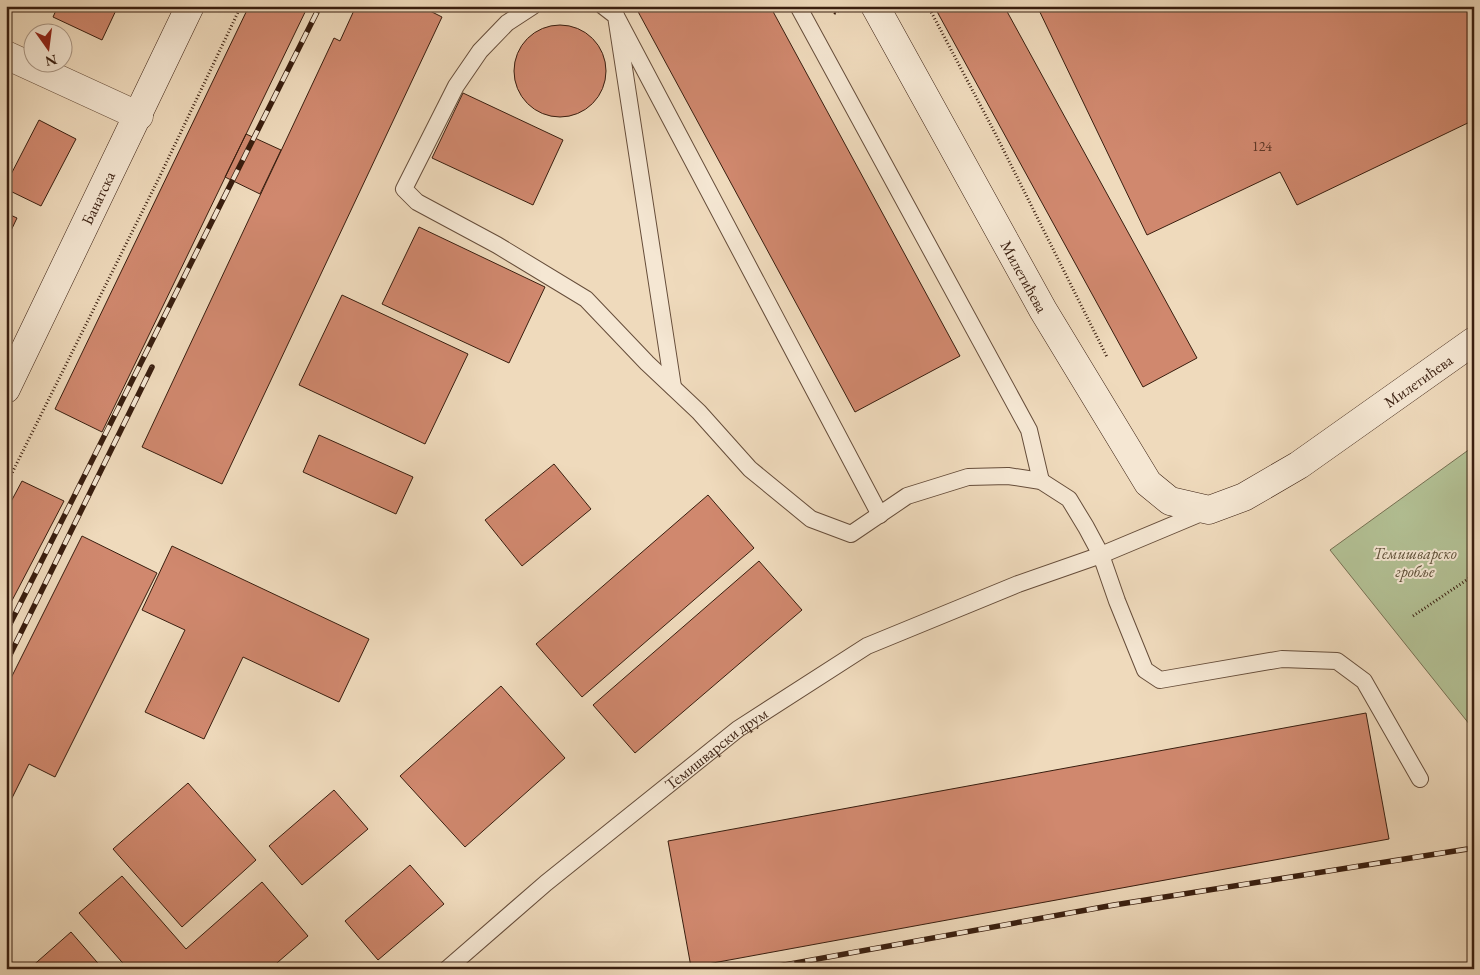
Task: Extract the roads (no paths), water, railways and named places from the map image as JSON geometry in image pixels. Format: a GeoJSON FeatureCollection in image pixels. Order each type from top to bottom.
{"type":"FeatureCollection","features":[{"type":"Feature","properties":{"kind":"main road","name":"Банатска"},"geometry":{"type":"LineString","coordinates":[[6,389],[139,116],[190,6]]}},
{"type":"Feature","properties":{"kind":"main road","name":"Милетићева"},"geometry":{"type":"LineString","coordinates":[[875,6],[1044,310],[1148,483],[1170,501],[1209,510],[1244,497],[1299,465],[1474,341]]}},
{"type":"Feature","properties":{"kind":"main road"},"geometry":{"type":"LineString","coordinates":[[6,55],[139,116]]}},
{"type":"Feature","properties":{"kind":"lane"},"geometry":{"type":"LineString","coordinates":[[533,6],[507,23],[480,51],[456,86],[404,189],[417,202],[496,245],[586,299],[699,412],[750,469],[811,519],[851,534],[907,496],[968,477],[1008,476],[1041,481],[1069,499],[1086,527],[1101,555],[1145,670],[1160,680],[1282,658],[1336,661],[1364,681],[1420,779]]}},
{"type":"Feature","properties":{"kind":"lane"},"geometry":{"type":"LineString","coordinates":[[798,6],[1029,430],[1041,481]]}},
{"type":"Feature","properties":{"kind":"lane"},"geometry":{"type":"LineString","coordinates":[[609,11],[673,387]]}},
{"type":"Feature","properties":{"kind":"lane"},"geometry":{"type":"LineString","coordinates":[[609,11],[880,515]]}},
{"type":"Feature","properties":{"kind":"lane","name":"Милетићева"},"geometry":{"type":"LineString","coordinates":[[1018,584],[1101,555],[1209,510]]}},
{"type":"Feature","properties":{"kind":"lane","name":"Темишварски друм"},"geometry":{"type":"LineString","coordinates":[[447,969],[546,883],[738,729],[867,646],[1018,584]]}},
{"type":"Feature","properties":{"kind":"railway"},"geometry":{"type":"LineString","coordinates":[[6,632],[320,6]]}},
{"type":"Feature","properties":{"kind":"railway"},"geometry":{"type":"LineString","coordinates":[[6,663],[152,367]]}},
{"type":"Feature","properties":{"kind":"railway"},"geometry":{"type":"LineString","coordinates":[[762,969],[1114,905],[1474,848]]}},
{"type":"Feature","properties":{"kind":"park label","name":"Темишварско гробље"},"geometry":{"type":"Point","coordinates":[1415,562]}}]}
